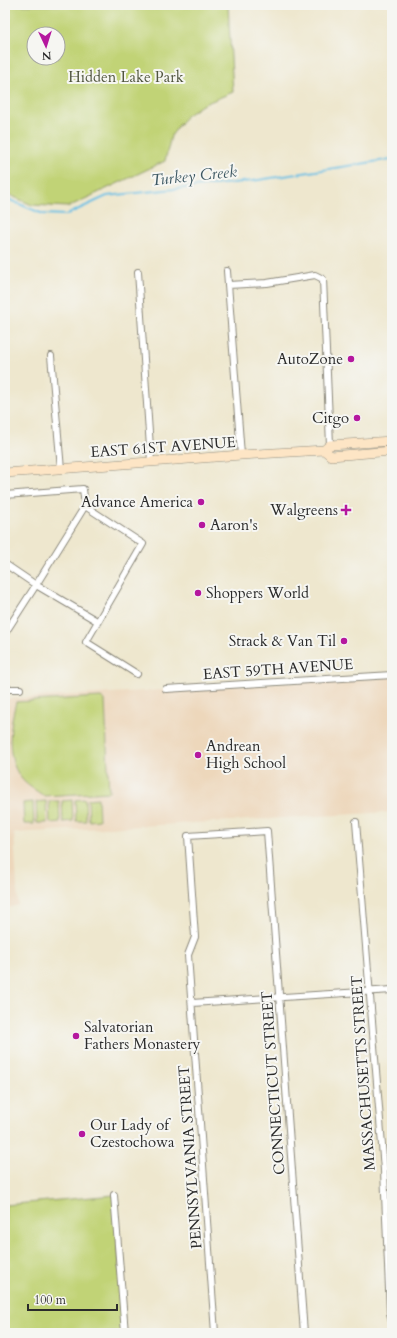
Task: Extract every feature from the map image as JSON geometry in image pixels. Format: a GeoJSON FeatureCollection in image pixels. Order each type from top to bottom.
{"type":"FeatureCollection","features":[{"type":"Feature","properties":{"kind":"main road","name":"EAST 61ST AVENUE"},"geometry":{"type":"LineString","coordinates":[[5,473],[241,455],[392,441]]}},
{"type":"Feature","properties":{"kind":"main road","name":"EAST 61ST AVENUE"},"geometry":{"type":"LineString","coordinates":[[327,447],[331,456],[392,451]]}},
{"type":"Feature","properties":{"kind":"street"},"geometry":{"type":"LineString","coordinates":[[227,271],[241,455]]}},
{"type":"Feature","properties":{"kind":"street"},"geometry":{"type":"LineString","coordinates":[[138,272],[151,462]]}},
{"type":"Feature","properties":{"kind":"street"},"geometry":{"type":"LineString","coordinates":[[228,285],[267,283],[315,275],[323,279],[327,447]]}},
{"type":"Feature","properties":{"kind":"street"},"geometry":{"type":"LineString","coordinates":[[51,356],[61,469]]}},
{"type":"Feature","properties":{"kind":"street"},"geometry":{"type":"LineString","coordinates":[[5,494],[83,490],[85,506],[5,633]]}},
{"type":"Feature","properties":{"kind":"street"},"geometry":{"type":"LineString","coordinates":[[85,506],[143,544],[86,642],[137,674]]}},
{"type":"Feature","properties":{"kind":"street"},"geometry":{"type":"LineString","coordinates":[[5,564],[36,585],[97,621]]}},
{"type":"Feature","properties":{"kind":"street","name":"EAST 59TH AVENUE"},"geometry":{"type":"LineString","coordinates":[[166,689],[392,675]]}},
{"type":"Feature","properties":{"kind":"street"},"geometry":{"type":"LineString","coordinates":[[5,690],[20,689]]}},
{"type":"Feature","properties":{"kind":"street","name":"MASSACHUSETTS STREET"},"geometry":{"type":"LineString","coordinates":[[356,822],[384,1170],[390,1313],[392,1322]]}},
{"type":"Feature","properties":{"kind":"street","name":"PENNSYLVANIA STREET"},"geometry":{"type":"LineString","coordinates":[[215,1333],[188,955],[194,937],[188,836],[267,831]]}},
{"type":"Feature","properties":{"kind":"street","name":"CONNECTICUT STREET"},"geometry":{"type":"LineString","coordinates":[[267,831],[304,1333]]}},
{"type":"Feature","properties":{"kind":"street"},"geometry":{"type":"LineString","coordinates":[[192,1004],[392,990]]}},
{"type":"Feature","properties":{"kind":"street"},"geometry":{"type":"LineString","coordinates":[[384,1170],[392,1170]]}},
{"type":"Feature","properties":{"kind":"street"},"geometry":{"type":"LineString","coordinates":[[114,1195],[125,1333]]}},
{"type":"Feature","properties":{"kind":"shaded area","name":"Andrean High School"},"geometry":{"type":"Polygon","coordinates":[[[392,677],[392,812],[14,833],[18,905],[5,909],[5,699],[392,677]]]}},
{"type":"Feature","properties":{"kind":"green space","name":"Hidden Lake Park"},"geometry":{"type":"Polygon","coordinates":[[[5,5],[228,5],[233,92],[202,105],[186,116],[171,136],[165,161],[68,207],[32,205],[5,193],[5,5]]]}},
{"type":"Feature","properties":{"kind":"green space"},"geometry":{"type":"Polygon","coordinates":[[[101,697],[105,700],[109,792],[44,796],[21,778],[16,770],[13,760],[10,741],[16,702],[101,697]]]}},
{"type":"Feature","properties":{"kind":"green space"},"geometry":{"type":"Polygon","coordinates":[[[98,798],[99,820],[89,821],[88,799],[98,798]]]}},
{"type":"Feature","properties":{"kind":"green space"},"geometry":{"type":"Polygon","coordinates":[[[85,799],[86,821],[76,821],[75,800],[85,799]]]}},
{"type":"Feature","properties":{"kind":"green space"},"geometry":{"type":"Polygon","coordinates":[[[72,800],[73,821],[63,822],[62,801],[72,800]]]}},
{"type":"Feature","properties":{"kind":"green space"},"geometry":{"type":"Polygon","coordinates":[[[46,801],[47,823],[37,823],[36,802],[46,801]]]}},
{"type":"Feature","properties":{"kind":"green space"},"geometry":{"type":"Polygon","coordinates":[[[49,801],[59,801],[60,822],[50,823],[49,801]]]}},
{"type":"Feature","properties":{"kind":"green space"},"geometry":{"type":"Polygon","coordinates":[[[33,802],[34,824],[24,824],[23,803],[33,802]]]}},
{"type":"Feature","properties":{"kind":"green space"},"geometry":{"type":"Polygon","coordinates":[[[5,849],[7,849],[8,893],[5,893],[5,849]]]}},
{"type":"Feature","properties":{"kind":"green space"},"geometry":{"type":"Polygon","coordinates":[[[114,1195],[125,1333],[5,1333],[5,1205],[114,1195]]]}},
{"type":"Feature","properties":{"kind":"waterway","name":"Turkey Creek"},"geometry":{"type":"LineString","coordinates":[[5,198],[43,214],[66,215],[107,196],[252,181],[392,159]]}},
{"type":"Feature","properties":{"kind":"place","name":"AutoZone"},"geometry":{"type":"Point","coordinates":[351,359]}},
{"type":"Feature","properties":{"kind":"place","name":"Citgo"},"geometry":{"type":"Point","coordinates":[357,418]}},
{"type":"Feature","properties":{"kind":"place","name":"Advance America"},"geometry":{"type":"Point","coordinates":[201,502]}},
{"type":"Feature","properties":{"kind":"place","name":"Walgreens"},"geometry":{"type":"Point","coordinates":[346,510]}},
{"type":"Feature","properties":{"kind":"place","name":"Aaron's"},"geometry":{"type":"Point","coordinates":[202,525]}},
{"type":"Feature","properties":{"kind":"place","name":"Shoppers World"},"geometry":{"type":"Point","coordinates":[198,593]}},
{"type":"Feature","properties":{"kind":"place","name":"Strack & Van Til"},"geometry":{"type":"Point","coordinates":[344,641]}},
{"type":"Feature","properties":{"kind":"place","name":"Andrean High School"},"geometry":{"type":"Point","coordinates":[198,755]}},
{"type":"Feature","properties":{"kind":"place","name":"Salvatorian Fathers Monastery"},"geometry":{"type":"Point","coordinates":[76,1036]}},
{"type":"Feature","properties":{"kind":"place","name":"Our Lady of Czestochowa"},"geometry":{"type":"Point","coordinates":[82,1134]}}]}
